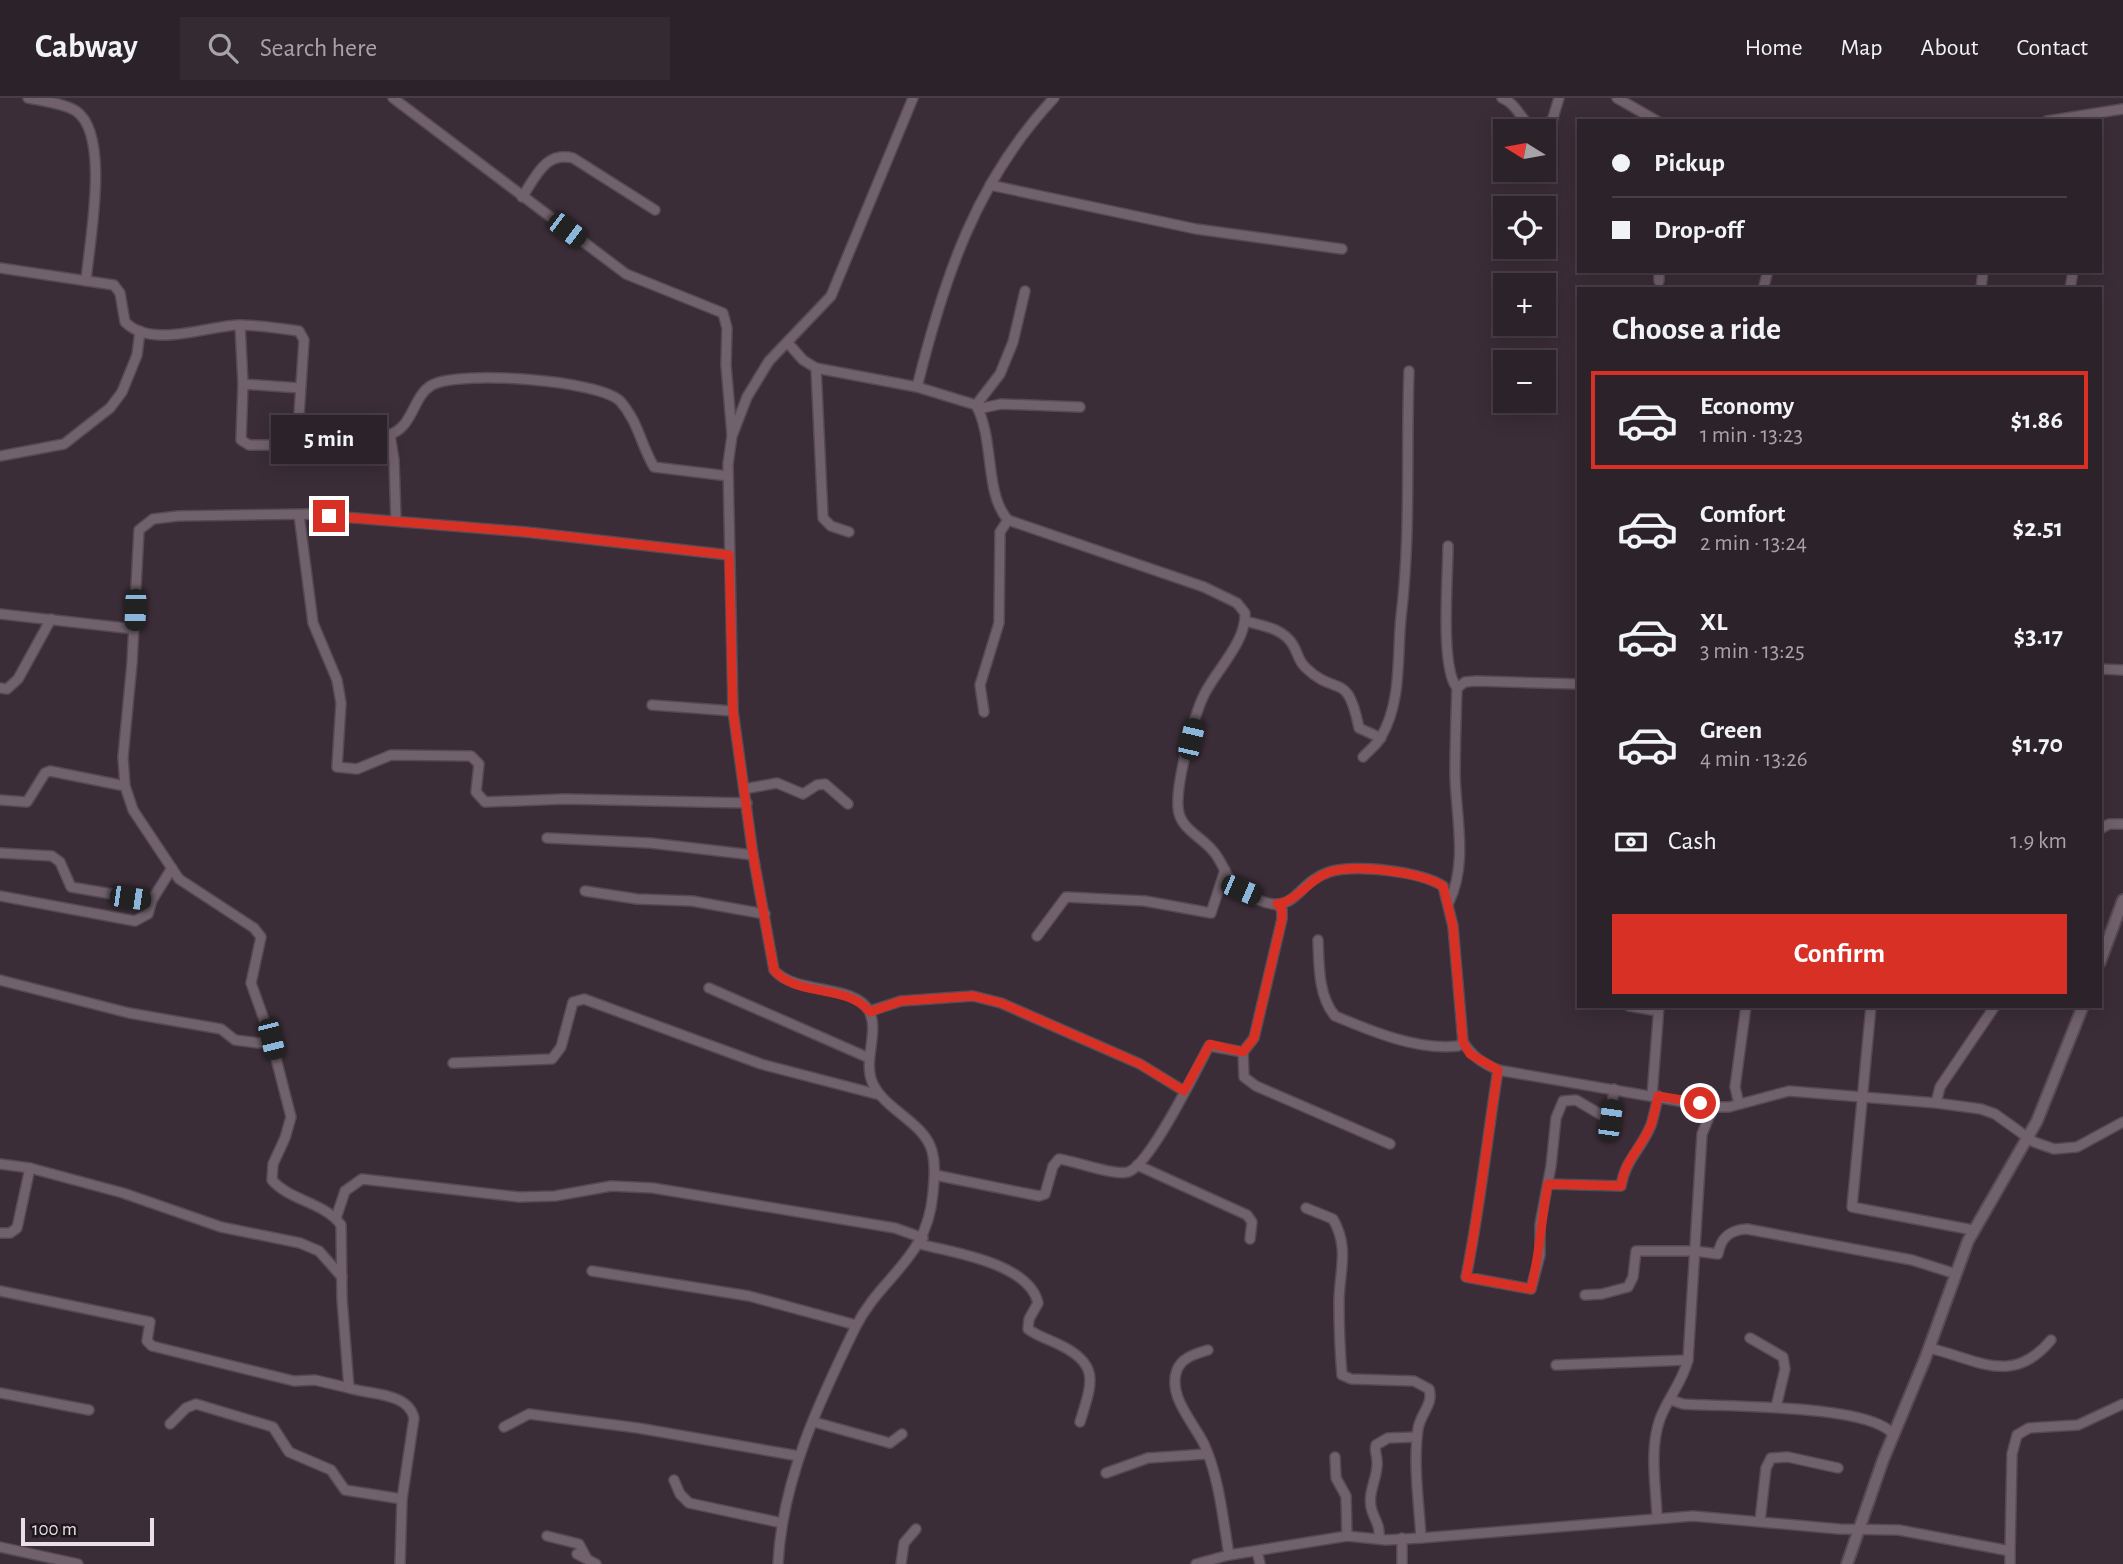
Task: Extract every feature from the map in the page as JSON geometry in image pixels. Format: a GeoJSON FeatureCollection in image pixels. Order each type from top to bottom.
{"type":"FeatureCollection","features":[{"type":"Feature","properties":{"kind":"street"},"geometry":{"type":"LineString","coordinates":[[28,98],[78,112],[92,138],[96,164],[86,281]]}},
{"type":"Feature","properties":{"kind":"street"},"geometry":{"type":"LineString","coordinates":[[393,98],[635,279],[723,313],[727,328],[726,365],[732,436],[728,476],[733,711],[753,855],[774,970],[780,977],[850,997],[862,1003],[870,1012],[871,1076],[880,1094],[928,1140],[934,1157],[935,1175],[929,1224],[921,1241],[856,1325],[799,1457],[782,1523],[778,1564]]}},
{"type":"Feature","properties":{"kind":"street"},"geometry":{"type":"LineString","coordinates":[[732,436],[747,397],[769,361],[831,296],[913,98]]}},
{"type":"Feature","properties":{"kind":"street"},"geometry":{"type":"LineString","coordinates":[[917,387],[930,334],[960,245],[1009,150],[1054,98]]}},
{"type":"Feature","properties":{"kind":"street"},"geometry":{"type":"LineString","coordinates":[[1502,98],[1518,110],[1525,122],[1532,127],[1552,121],[1559,98]]}},
{"type":"Feature","properties":{"kind":"street"},"geometry":{"type":"LineString","coordinates":[[1617,98],[1654,119]]}},
{"type":"Feature","properties":{"kind":"street"},"geometry":{"type":"LineString","coordinates":[[2067,119],[2123,109]]}},
{"type":"Feature","properties":{"kind":"street"},"geometry":{"type":"LineString","coordinates":[[523,197],[544,165],[551,158],[561,155],[573,158],[655,210]]}},
{"type":"Feature","properties":{"kind":"street"},"geometry":{"type":"LineString","coordinates":[[990,185],[1196,229],[1342,249]]}},
{"type":"Feature","properties":{"kind":"street"},"geometry":{"type":"LineString","coordinates":[[0,268],[118,287],[125,323],[141,331],[192,334],[217,327],[240,325],[299,331],[304,340],[297,445]]}},
{"type":"Feature","properties":{"kind":"street"},"geometry":{"type":"LineString","coordinates":[[977,407],[1000,374],[1013,342],[1025,291]]}},
{"type":"Feature","properties":{"kind":"street"},"geometry":{"type":"LineString","coordinates":[[240,325],[244,444],[297,445],[390,435],[410,419],[428,387],[439,381],[477,376],[592,388],[611,394],[637,424],[646,453],[654,467],[728,476]]}},
{"type":"Feature","properties":{"kind":"street"},"geometry":{"type":"LineString","coordinates":[[0,456],[64,444],[110,408],[122,392],[137,355],[141,331]]}},
{"type":"Feature","properties":{"kind":"street"},"geometry":{"type":"LineString","coordinates":[[787,342],[803,360],[816,368],[917,387],[977,407],[1002,404],[1080,407]]}},
{"type":"Feature","properties":{"kind":"street"},"geometry":{"type":"LineString","coordinates":[[816,368],[823,517],[831,526],[849,532]]}},
{"type":"Feature","properties":{"kind":"street"},"geometry":{"type":"LineString","coordinates":[[1363,757],[1381,738],[1396,684],[1406,586],[1409,500],[1406,424],[1409,371]]}},
{"type":"Feature","properties":{"kind":"street"},"geometry":{"type":"LineString","coordinates":[[243,384],[300,388]]}},
{"type":"Feature","properties":{"kind":"street"},"geometry":{"type":"LineString","coordinates":[[977,407],[989,440],[997,501],[1007,520],[1223,594],[1237,603],[1245,613],[1245,621],[1196,714],[1179,789],[1178,809],[1188,831],[1206,843],[1230,881],[1241,890],[1277,904],[1282,909],[1282,919],[1254,1038],[1243,1052],[1244,1077],[1256,1086],[1391,1143]]}},
{"type":"Feature","properties":{"kind":"street"},"geometry":{"type":"LineString","coordinates":[[390,435],[394,460],[396,521]]}},
{"type":"Feature","properties":{"kind":"street"},"geometry":{"type":"LineString","coordinates":[[349,1388],[342,1277],[344,1235],[336,1218],[287,1192],[272,1180],[273,1164],[291,1117],[271,1039],[251,983],[261,942],[258,931],[179,879],[133,810],[125,786],[123,757],[139,530],[146,523],[178,516],[299,515],[396,521],[729,555]]}},
{"type":"Feature","properties":{"kind":"street"},"geometry":{"type":"LineString","coordinates":[[299,515],[313,623],[337,680],[341,702],[337,767],[357,769],[391,754],[471,756],[479,764],[476,792],[485,802],[565,799],[747,803]]}},
{"type":"Feature","properties":{"kind":"street"},"geometry":{"type":"LineString","coordinates":[[984,712],[980,685],[999,623],[1000,532],[1007,520]]}},
{"type":"Feature","properties":{"kind":"street"},"geometry":{"type":"LineString","coordinates":[[1448,547],[1447,668],[1457,688],[1459,872],[1449,902]]}},
{"type":"Feature","properties":{"kind":"street"},"geometry":{"type":"LineString","coordinates":[[0,614],[134,629]]}},
{"type":"Feature","properties":{"kind":"street"},"geometry":{"type":"LineString","coordinates":[[0,688],[7,689],[18,679],[51,619]]}},
{"type":"Feature","properties":{"kind":"street"},"geometry":{"type":"LineString","coordinates":[[1245,621],[1281,632],[1293,645],[1297,658],[1306,669],[1343,687],[1349,693],[1355,703],[1359,728],[1381,738]]}},
{"type":"Feature","properties":{"kind":"street"},"geometry":{"type":"LineString","coordinates":[[2102,669],[2123,670]]}},
{"type":"Feature","properties":{"kind":"street"},"geometry":{"type":"LineString","coordinates":[[1457,688],[1465,681],[1577,684]]}},
{"type":"Feature","properties":{"kind":"street"},"geometry":{"type":"LineString","coordinates":[[652,705],[733,711]]}},
{"type":"Feature","properties":{"kind":"street"},"geometry":{"type":"LineString","coordinates":[[0,800],[27,802],[45,773],[50,771],[125,786]]}},
{"type":"Feature","properties":{"kind":"street"},"geometry":{"type":"LineString","coordinates":[[744,789],[777,783],[803,794],[817,785],[825,784],[848,804]]}},
{"type":"Feature","properties":{"kind":"street"},"geometry":{"type":"LineString","coordinates":[[2102,829],[2109,824],[2123,824]]}},
{"type":"Feature","properties":{"kind":"street"},"geometry":{"type":"LineString","coordinates":[[547,838],[639,842],[753,855]]}},
{"type":"Feature","properties":{"kind":"street"},"geometry":{"type":"LineString","coordinates":[[0,853],[52,856],[60,862],[71,887],[152,900]]}},
{"type":"Feature","properties":{"kind":"street"},"geometry":{"type":"LineString","coordinates":[[0,896],[135,920],[148,914],[152,900],[172,868]]}},
{"type":"Feature","properties":{"kind":"street"},"geometry":{"type":"LineString","coordinates":[[1037,936],[1066,897],[1145,901],[1211,913],[1225,870]]}},
{"type":"Feature","properties":{"kind":"street"},"geometry":{"type":"LineString","coordinates":[[1277,904],[1291,902],[1328,873],[1345,870],[1409,873],[1427,876],[1443,886],[1449,902],[1463,1042],[1470,1054],[1498,1070],[1713,1107],[1739,1104],[1789,1091],[1981,1109],[1995,1114],[2042,1146],[2066,1148],[2077,1146],[2123,1122]]}},
{"type":"Feature","properties":{"kind":"street"},"geometry":{"type":"LineString","coordinates":[[585,891],[638,899],[692,901],[765,914]]}},
{"type":"Feature","properties":{"kind":"street"},"geometry":{"type":"LineString","coordinates":[[2102,957],[2123,900]]}},
{"type":"Feature","properties":{"kind":"street"},"geometry":{"type":"LineString","coordinates":[[1318,940],[1319,974],[1329,1009],[1335,1016],[1402,1039],[1441,1047],[1458,1046],[1463,1042]]}},
{"type":"Feature","properties":{"kind":"street"},"geometry":{"type":"LineString","coordinates":[[0,980],[129,1013],[221,1029],[234,1040],[259,1043],[271,1039]]}},
{"type":"Feature","properties":{"kind":"street"},"geometry":{"type":"LineString","coordinates":[[709,988],[869,1058]]}},
{"type":"Feature","properties":{"kind":"street"},"geometry":{"type":"LineString","coordinates":[[870,1012],[901,1001],[973,996],[982,998],[1001,1003],[1140,1064],[1184,1091]]}},
{"type":"Feature","properties":{"kind":"street"},"geometry":{"type":"LineString","coordinates":[[453,1063],[552,1059],[561,1047],[573,1002],[584,999],[761,1064],[880,1094]]}},
{"type":"Feature","properties":{"kind":"street"},"geometry":{"type":"LineString","coordinates":[[1739,1104],[1735,1081],[1746,1008]]}},
{"type":"Feature","properties":{"kind":"street"},"geometry":{"type":"LineString","coordinates":[[1871,1008],[1852,1207],[1973,1230]]}},
{"type":"Feature","properties":{"kind":"street"},"geometry":{"type":"LineString","coordinates":[[1936,1103],[1940,1087],[1994,1008]]}},
{"type":"Feature","properties":{"kind":"street"},"geometry":{"type":"LineString","coordinates":[[1847,1564],[1893,1434],[1929,1348],[1973,1230],[2028,1136],[2057,1076],[2082,1008]]}},
{"type":"Feature","properties":{"kind":"street"},"geometry":{"type":"LineString","coordinates":[[1548,1184],[1621,1186],[1624,1165],[1635,1155],[1652,1123],[1658,1009]]}},
{"type":"Feature","properties":{"kind":"street"},"geometry":{"type":"LineString","coordinates":[[935,1175],[1039,1196],[1045,1194],[1057,1160],[1126,1172],[1137,1165],[1154,1145],[1210,1044],[1243,1052]]}},
{"type":"Feature","properties":{"kind":"street"},"geometry":{"type":"LineString","coordinates":[[1498,1070],[1481,1181],[1481,1203],[1466,1277],[1531,1289],[1540,1255],[1540,1224],[1556,1118],[1563,1101],[1576,1100],[1610,1120],[1614,1089]]}},
{"type":"Feature","properties":{"kind":"street"},"geometry":{"type":"LineString","coordinates":[[1657,1517],[1656,1437],[1661,1415],[1671,1400],[1688,1360],[1702,1134],[1713,1107]]}},
{"type":"Feature","properties":{"kind":"street"},"geometry":{"type":"LineString","coordinates":[[0,1164],[30,1168],[122,1193],[221,1227],[313,1247],[342,1277]]}},
{"type":"Feature","properties":{"kind":"street"},"geometry":{"type":"LineString","coordinates":[[1137,1165],[1247,1215],[1252,1222],[1250,1239]]}},
{"type":"Feature","properties":{"kind":"street"},"geometry":{"type":"LineString","coordinates":[[0,1233],[10,1233],[17,1228],[30,1168]]}},
{"type":"Feature","properties":{"kind":"street"},"geometry":{"type":"LineString","coordinates":[[336,1218],[345,1191],[362,1179],[519,1197],[634,1187],[895,1228],[921,1241],[1008,1270],[1032,1290],[1038,1303],[1029,1320],[1028,1329],[1077,1353],[1087,1366],[1090,1391],[1080,1422]]}},
{"type":"Feature","properties":{"kind":"street"},"geometry":{"type":"LineString","coordinates":[[1307,1208],[1332,1219],[1343,1242],[1345,1259],[1339,1303],[1342,1375],[1351,1379],[1414,1381],[1426,1385],[1430,1401],[1419,1419],[1417,1437],[1421,1538]]}},
{"type":"Feature","properties":{"kind":"street"},"geometry":{"type":"LineString","coordinates":[[1586,1295],[1628,1287],[1636,1251],[1695,1251],[1718,1254],[1721,1242],[1727,1236],[1734,1230],[1747,1229],[1912,1260],[1956,1274]]}},
{"type":"Feature","properties":{"kind":"street"},"geometry":{"type":"LineString","coordinates":[[592,1271],[749,1296],[856,1325]]}},
{"type":"Feature","properties":{"kind":"street"},"geometry":{"type":"LineString","coordinates":[[0,1292],[150,1322],[147,1341],[152,1346],[294,1381],[315,1380],[402,1401],[412,1410],[414,1418],[402,1499],[400,1564]]}},
{"type":"Feature","properties":{"kind":"street"},"geometry":{"type":"LineString","coordinates":[[1749,1338],[1783,1357],[1784,1369],[1776,1407]]}},
{"type":"Feature","properties":{"kind":"street"},"geometry":{"type":"LineString","coordinates":[[1929,1348],[2000,1368],[2027,1362],[2052,1340]]}},
{"type":"Feature","properties":{"kind":"street"},"geometry":{"type":"LineString","coordinates":[[1208,1350],[1183,1360],[1175,1377],[1180,1406],[1207,1454],[1229,1555]]}},
{"type":"Feature","properties":{"kind":"street"},"geometry":{"type":"LineString","coordinates":[[1556,1365],[1688,1360]]}},
{"type":"Feature","properties":{"kind":"street"},"geometry":{"type":"LineString","coordinates":[[0,1393],[89,1410]]}},
{"type":"Feature","properties":{"kind":"street"},"geometry":{"type":"LineString","coordinates":[[1671,1400],[1683,1404],[1776,1407],[1878,1422],[1893,1434]]}},
{"type":"Feature","properties":{"kind":"street"},"geometry":{"type":"LineString","coordinates":[[170,1424],[186,1408],[195,1404],[262,1422],[276,1430],[289,1452],[331,1470],[345,1490],[402,1499]]}},
{"type":"Feature","properties":{"kind":"street"},"geometry":{"type":"LineString","coordinates":[[2010,1564],[2011,1454],[2017,1435],[2029,1428],[2078,1425],[2123,1404]]}},
{"type":"Feature","properties":{"kind":"street"},"geometry":{"type":"LineString","coordinates":[[504,1427],[528,1414],[638,1428],[799,1457]]}},
{"type":"Feature","properties":{"kind":"street"},"geometry":{"type":"LineString","coordinates":[[814,1422],[890,1443],[902,1434]]}},
{"type":"Feature","properties":{"kind":"street"},"geometry":{"type":"LineString","coordinates":[[1379,1538],[1379,1522],[1372,1511],[1371,1500],[1373,1477],[1378,1462],[1376,1444],[1388,1438],[1417,1437]]}},
{"type":"Feature","properties":{"kind":"street"},"geometry":{"type":"LineString","coordinates":[[1106,1473],[1148,1458],[1207,1454]]}},
{"type":"Feature","properties":{"kind":"street"},"geometry":{"type":"LineString","coordinates":[[1335,1457],[1336,1478],[1346,1496],[1347,1536]]}},
{"type":"Feature","properties":{"kind":"street"},"geometry":{"type":"LineString","coordinates":[[1760,1521],[1766,1468],[1771,1458],[1788,1457],[1838,1468]]}},
{"type":"Feature","properties":{"kind":"street"},"geometry":{"type":"LineString","coordinates":[[674,1480],[683,1499],[689,1503],[782,1523]]}},
{"type":"Feature","properties":{"kind":"street"},"geometry":{"type":"LineString","coordinates":[[1196,1564],[1229,1555],[1347,1536],[1421,1538],[1657,1517],[1760,1521],[1857,1530],[1899,1530],[2010,1552]]}},
{"type":"Feature","properties":{"kind":"street"},"geometry":{"type":"LineString","coordinates":[[901,1564],[904,1543],[916,1529]]}},
{"type":"Feature","properties":{"kind":"street"},"geometry":{"type":"LineString","coordinates":[[547,1536],[579,1544],[591,1562]]}},
{"type":"Feature","properties":{"kind":"street"},"geometry":{"type":"LineString","coordinates":[[1402,1538],[1402,1564]]}},
{"type":"Feature","properties":{"kind":"street"},"geometry":{"type":"LineString","coordinates":[[0,1547],[78,1564]]}},
{"type":"Feature","properties":{"kind":"street"},"geometry":{"type":"LineString","coordinates":[[1257,1551],[1260,1564]]}},
{"type":"Feature","properties":{"kind":"street"},"geometry":{"type":"LineString","coordinates":[[577,1554],[591,1562]]}},
{"type":"Feature","properties":{"kind":"route"},"geometry":{"type":"LineString","coordinates":[[329,516],[526,532],[729,555],[733,711],[753,855],[774,970],[789,982],[850,997],[862,1003],[870,1012],[901,1001],[973,996],[1001,1003],[1070,1036],[1140,1064],[1184,1091],[1210,1044],[1243,1052],[1254,1038],[1282,919],[1282,909],[1277,904],[1291,902],[1317,878],[1345,870],[1409,873],[1427,876],[1443,886],[1453,926],[1459,1024],[1463,1042],[1470,1054],[1498,1070],[1481,1181],[1481,1203],[1466,1277],[1531,1289],[1540,1255],[1540,1224],[1548,1184],[1621,1186],[1624,1165],[1635,1155],[1652,1123],[1658,1096],[1700,1103]]}}]}
